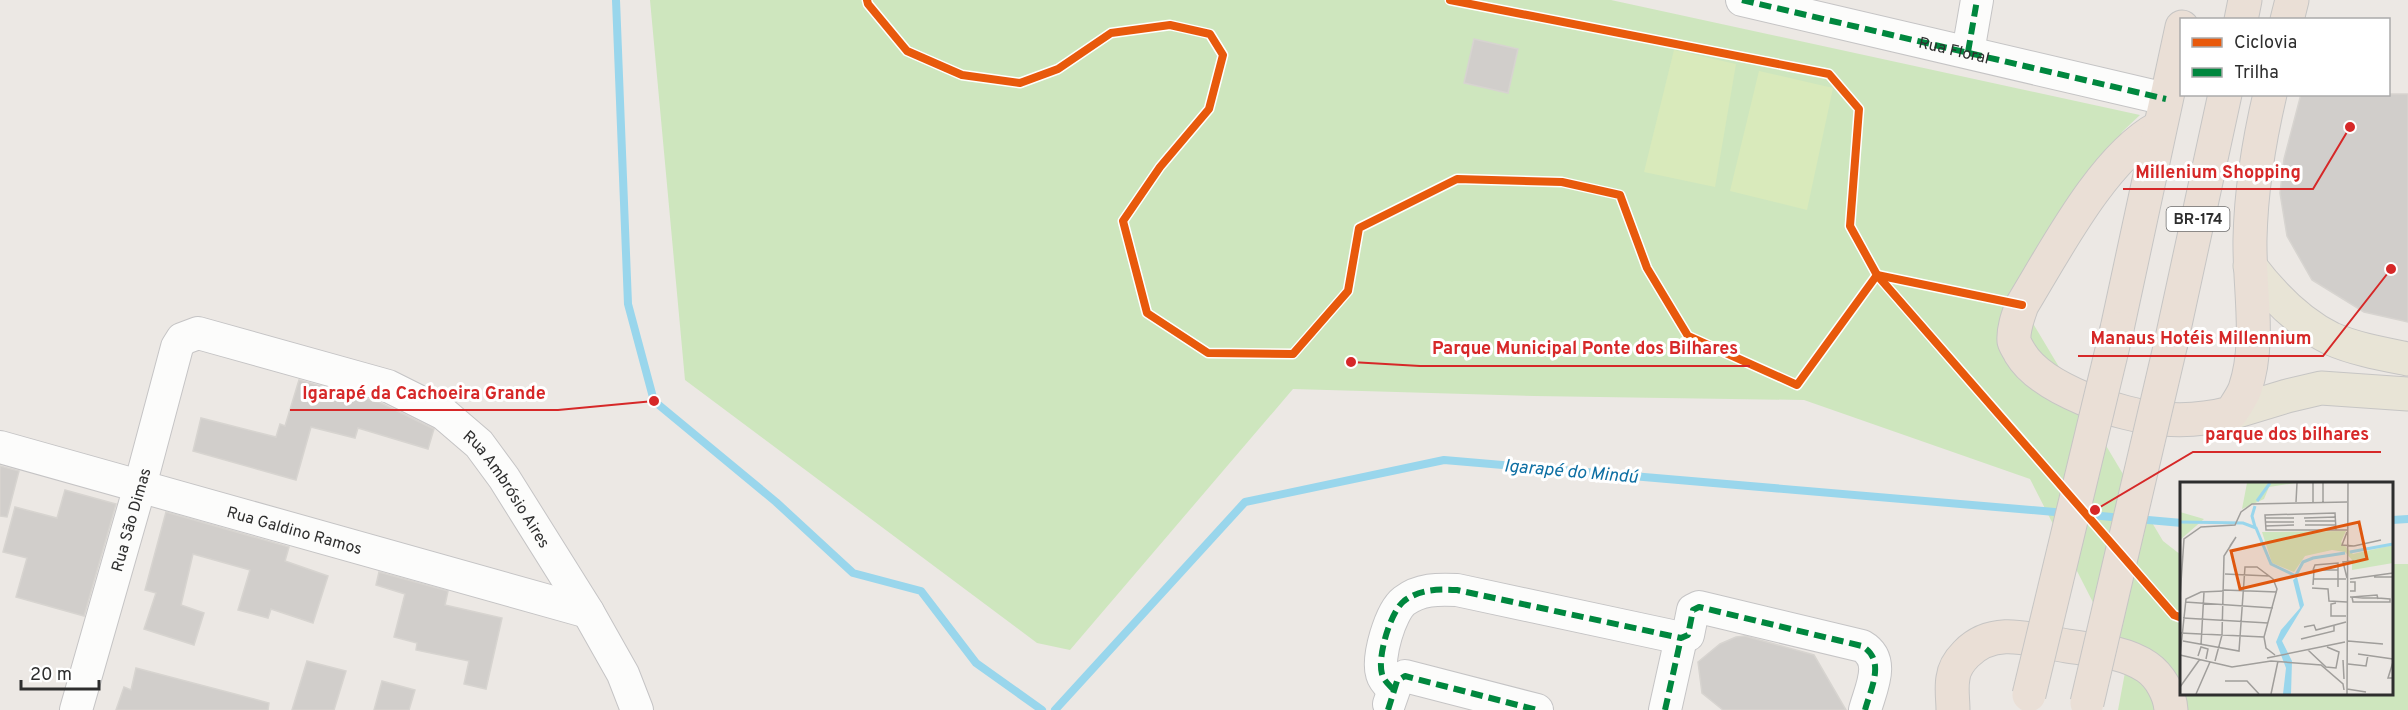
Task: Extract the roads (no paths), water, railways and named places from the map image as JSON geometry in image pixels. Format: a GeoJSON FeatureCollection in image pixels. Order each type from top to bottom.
{"type":"FeatureCollection","features":[{"type":"Feature","properties":{"kind":"highway"},"geometry":{"type":"LineString","coordinates":[[2183,18],[2187,0]]}},
{"type":"Feature","properties":{"kind":"highway"},"geometry":{"type":"LineString","coordinates":[[2241,18],[2245,0]]}},
{"type":"Feature","properties":{"kind":"highway"},"geometry":{"type":"LineString","coordinates":[[2288,18],[2292,0]]}},
{"type":"Feature","properties":{"kind":"highway","name":"BR-174"},"geometry":{"type":"LineString","coordinates":[[2027,703],[2117,328],[2180,32]]}},
{"type":"Feature","properties":{"kind":"highway","name":"BR-174"},"geometry":{"type":"LineString","coordinates":[[2086,706],[2171,343],[2225,96]]}},
{"type":"Feature","properties":{"kind":"highway"},"geometry":{"type":"LineString","coordinates":[[2162,113],[2120,158],[2086,204],[2022,305],[2017,318],[2014,342],[2036,373],[2059,389],[2091,401],[2160,419],[2208,419],[2232,412],[2245,390],[2250,368],[2253,339],[2250,266],[2253,196],[2270,96]]}},
{"type":"Feature","properties":{"kind":"highway"},"geometry":{"type":"LineString","coordinates":[[1953,710],[1953,676],[1960,661],[1975,645],[2000,635],[2107,651],[2130,658],[2147,667],[2159,679],[2166,691],[2171,710]]}},
{"type":"Feature","properties":{"kind":"main road"},"geometry":{"type":"LineString","coordinates":[[2250,266],[2271,295],[2314,328],[2333,339],[2408,359]]}},
{"type":"Feature","properties":{"kind":"main road"},"geometry":{"type":"LineString","coordinates":[[2321,388],[2319,375],[2321,362],[2325,350],[2333,339]]}},
{"type":"Feature","properties":{"kind":"main road"},"geometry":{"type":"LineString","coordinates":[[2232,412],[2321,388],[2408,394]]}},
{"type":"Feature","properties":{"kind":"street","name":"Rua Floral"},"geometry":{"type":"LineString","coordinates":[[1742,0],[1968,52],[2162,113]]}},
{"type":"Feature","properties":{"kind":"street"},"geometry":{"type":"LineString","coordinates":[[1968,52],[1977,0]]}},
{"type":"Feature","properties":{"kind":"street","name":"Rua Ambrósio Aires"},"geometry":{"type":"LineString","coordinates":[[191,334],[198,333],[388,386],[444,414],[479,444],[504,478],[588,612],[623,674],[637,710]]}},
{"type":"Feature","properties":{"kind":"street","name":"Rua São Dimas"},"geometry":{"type":"LineString","coordinates":[[76,710],[177,347],[182,339],[191,334]]}},
{"type":"Feature","properties":{"kind":"street","name":"Rua Galdino Ramos"},"geometry":{"type":"LineString","coordinates":[[0,447],[588,612]]}},
{"type":"Feature","properties":{"kind":"street"},"geometry":{"type":"LineString","coordinates":[[1391,699],[1382,674],[1381,663],[1390,622],[1402,603],[1417,593],[1437,589],[1457,590],[1681,638],[1688,635],[1694,610],[1699,607],[1862,646],[1869,650],[1877,666],[1866,710]]}},
{"type":"Feature","properties":{"kind":"street"},"geometry":{"type":"LineString","coordinates":[[1665,710],[1681,638]]}},
{"type":"Feature","properties":{"kind":"street"},"geometry":{"type":"LineString","coordinates":[[1391,699],[1397,681],[1405,676],[1537,710]]}},
{"type":"Feature","properties":{"kind":"waterway"},"geometry":{"type":"LineString","coordinates":[[616,0],[628,304],[654,401],[776,502],[853,573],[921,591],[976,663],[1042,710]]}},
{"type":"Feature","properties":{"kind":"waterway","name":"Igarapé do Mindú"},"geometry":{"type":"LineString","coordinates":[[1055,710],[1245,502],[1444,460],[2066,513]]}},
{"type":"Feature","properties":{"kind":"waterway","name":"Igarapé do Mindú"},"geometry":{"type":"LineString","coordinates":[[2081,514],[2122,518]]}},
{"type":"Feature","properties":{"kind":"waterway","name":"Igarapé do Mindú"},"geometry":{"type":"LineString","coordinates":[[2137,519],[2180,523]]}},
{"type":"Feature","properties":{"kind":"waterway","name":"Igarapé do Mindú"},"geometry":{"type":"LineString","coordinates":[[2393,520],[2408,519]]}},
{"type":"Feature","properties":{"kind":"place","name":"Millenium Shopping"},"geometry":{"type":"Point","coordinates":[2350,127]}},
{"type":"Feature","properties":{"kind":"place","name":"Manaus Hotéis Millennium"},"geometry":{"type":"Point","coordinates":[2391,269]}},
{"type":"Feature","properties":{"kind":"place","name":"Parque Municipal Ponte dos Bilhares"},"geometry":{"type":"Point","coordinates":[1351,362]}},
{"type":"Feature","properties":{"kind":"place","name":"Igarapé da Cachoeira Grande"},"geometry":{"type":"Point","coordinates":[654,401]}},
{"type":"Feature","properties":{"kind":"place","name":"parque dos bilhares"},"geometry":{"type":"Point","coordinates":[2095,510]}}]}
